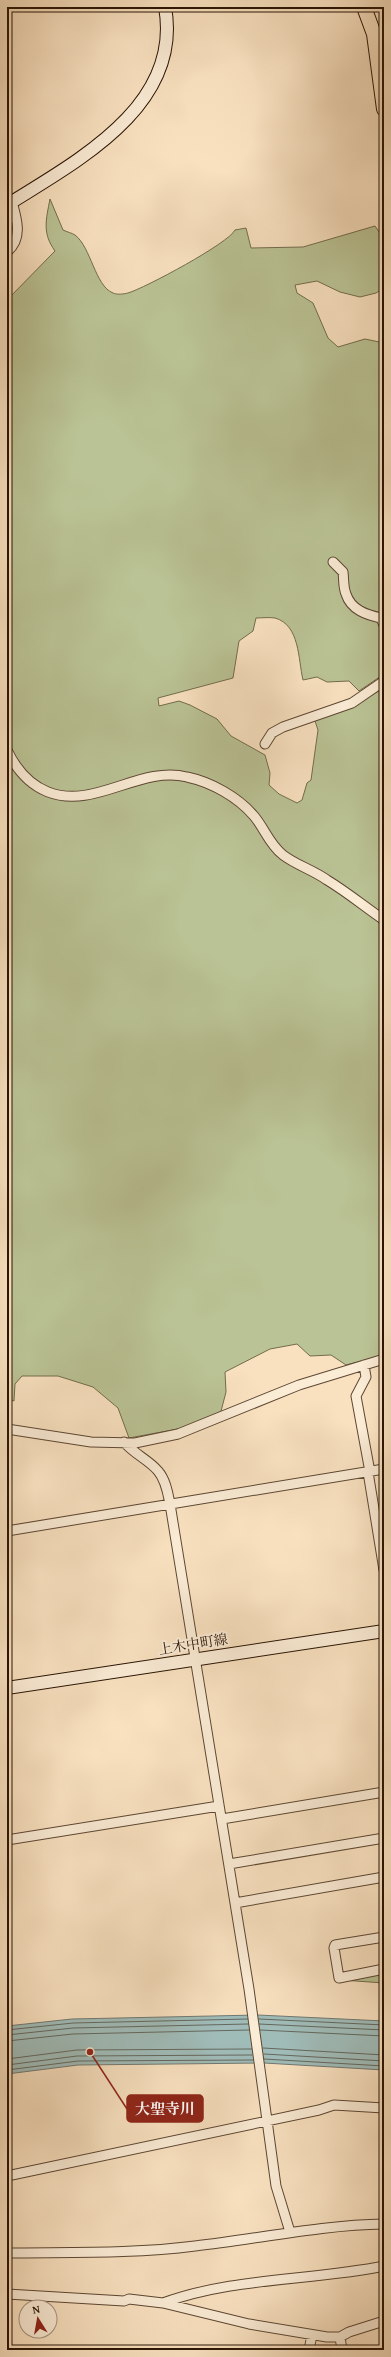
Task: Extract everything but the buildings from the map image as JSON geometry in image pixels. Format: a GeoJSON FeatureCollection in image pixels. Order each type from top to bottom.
{"type":"FeatureCollection","features":[{"type":"Feature","properties":{"kind":"main road"},"geometry":{"type":"LineString","coordinates":[[10,203],[87,154],[110,136],[150,88],[158,75],[165,52],[167,24],[165,7]]}},
{"type":"Feature","properties":{"kind":"main road"},"geometry":{"type":"LineString","coordinates":[[364,7],[374,34],[384,109]]}},
{"type":"Feature","properties":{"kind":"main road","name":"上木中町線"},"geometry":{"type":"LineString","coordinates":[[7,1688],[195,1658],[384,1631]]}},
{"type":"Feature","properties":{"kind":"street"},"geometry":{"type":"LineString","coordinates":[[7,252],[14,243],[18,234],[18,221],[10,203]]}},
{"type":"Feature","properties":{"kind":"street"},"geometry":{"type":"LineString","coordinates":[[333,562],[343,572],[348,599],[363,613],[381,618],[384,625]]}},
{"type":"Feature","properties":{"kind":"street"},"geometry":{"type":"LineString","coordinates":[[265,744],[272,733],[283,727],[352,703],[384,681]]}},
{"type":"Feature","properties":{"kind":"street"},"geometry":{"type":"LineString","coordinates":[[7,750],[16,766],[32,784],[60,795],[81,796],[160,776],[185,776],[205,783],[226,793],[246,808],[254,816],[273,846],[281,854],[327,880],[384,920]]}},
{"type":"Feature","properties":{"kind":"street"},"geometry":{"type":"LineString","coordinates":[[7,1429],[91,1442],[135,1443],[178,1434],[288,1389],[384,1359]]}},
{"type":"Feature","properties":{"kind":"street"},"geometry":{"type":"LineString","coordinates":[[364,1366],[366,1376],[356,1396],[384,1570]]}},
{"type":"Feature","properties":{"kind":"street"},"geometry":{"type":"LineString","coordinates":[[124,1442],[132,1452],[159,1471],[166,1487],[170,1504],[250,1996],[261,2088],[276,2186],[290,2232]]}},
{"type":"Feature","properties":{"kind":"street"},"geometry":{"type":"LineString","coordinates":[[7,1531],[384,1469]]}},
{"type":"Feature","properties":{"kind":"street"},"geometry":{"type":"LineString","coordinates":[[222,1819],[384,1792]]}},
{"type":"Feature","properties":{"kind":"street"},"geometry":{"type":"LineString","coordinates":[[7,1840],[219,1806]]}},
{"type":"Feature","properties":{"kind":"street"},"geometry":{"type":"LineString","coordinates":[[229,1864],[384,1838]]}},
{"type":"Feature","properties":{"kind":"street"},"geometry":{"type":"LineString","coordinates":[[235,1903],[384,1878]]}},
{"type":"Feature","properties":{"kind":"street"},"geometry":{"type":"LineString","coordinates":[[384,1937],[335,1945],[334,1948],[339,1978],[384,1969]]}},
{"type":"Feature","properties":{"kind":"street"},"geometry":{"type":"LineString","coordinates":[[7,2176],[266,2122],[334,2106],[384,2108]]}},
{"type":"Feature","properties":{"kind":"street"},"geometry":{"type":"LineString","coordinates":[[7,2253],[143,2250],[193,2246],[290,2232],[384,2224]]}},
{"type":"Feature","properties":{"kind":"street"},"geometry":{"type":"LineString","coordinates":[[164,2303],[180,2297],[262,2282],[333,2275],[384,2266]]}},
{"type":"Feature","properties":{"kind":"street"},"geometry":{"type":"LineString","coordinates":[[7,2294],[78,2300],[124,2301],[129,2299],[164,2303],[249,2324],[312,2335],[340,2337],[384,2321]]}},
{"type":"Feature","properties":{"kind":"street"},"geometry":{"type":"LineString","coordinates":[[309,2350],[312,2335]]}},
{"type":"Feature","properties":{"kind":"street"},"geometry":{"type":"LineString","coordinates":[[340,2337],[342,2350]]}},
{"type":"Feature","properties":{"kind":"green space"},"geometry":{"type":"Polygon","coordinates":[[[50,199],[63,230],[75,235],[80,241],[102,283],[107,289],[116,294],[128,293],[168,274],[218,245],[235,230],[246,228],[251,248],[303,247],[375,226],[384,239],[384,288],[376,293],[360,297],[340,292],[317,281],[295,285],[297,293],[313,303],[328,338],[338,347],[365,339],[384,343],[384,674],[359,691],[349,681],[327,682],[317,677],[303,680],[299,653],[294,635],[289,628],[283,622],[275,618],[256,618],[253,631],[239,641],[233,678],[158,698],[159,706],[179,701],[217,719],[231,736],[265,755],[270,773],[269,785],[279,794],[297,803],[302,800],[307,783],[311,780],[318,730],[315,721],[363,700],[384,688],[384,1355],[346,1365],[331,1355],[310,1356],[297,1344],[270,1349],[225,1372],[226,1392],[220,1415],[178,1429],[129,1438],[118,1408],[93,1387],[58,1376],[22,1376],[15,1384],[14,1401],[7,1398],[7,300],[55,251],[48,238],[46,226],[50,199]]]}},
{"type":"Feature","properties":{"kind":"green space"},"geometry":{"type":"Polygon","coordinates":[[[384,1973],[384,1983],[342,1980],[384,1973]]]}},
{"type":"Feature","properties":{"kind":"water"},"geometry":{"type":"Polygon","coordinates":[[[258,2015],[384,2021],[384,2070],[264,2063],[78,2065],[7,2074],[7,2026],[72,2019],[258,2015]]]}},
{"type":"Feature","properties":{"kind":"place","name":"大聖寺川"},"geometry":{"type":"Point","coordinates":[90,2052]}}]}
